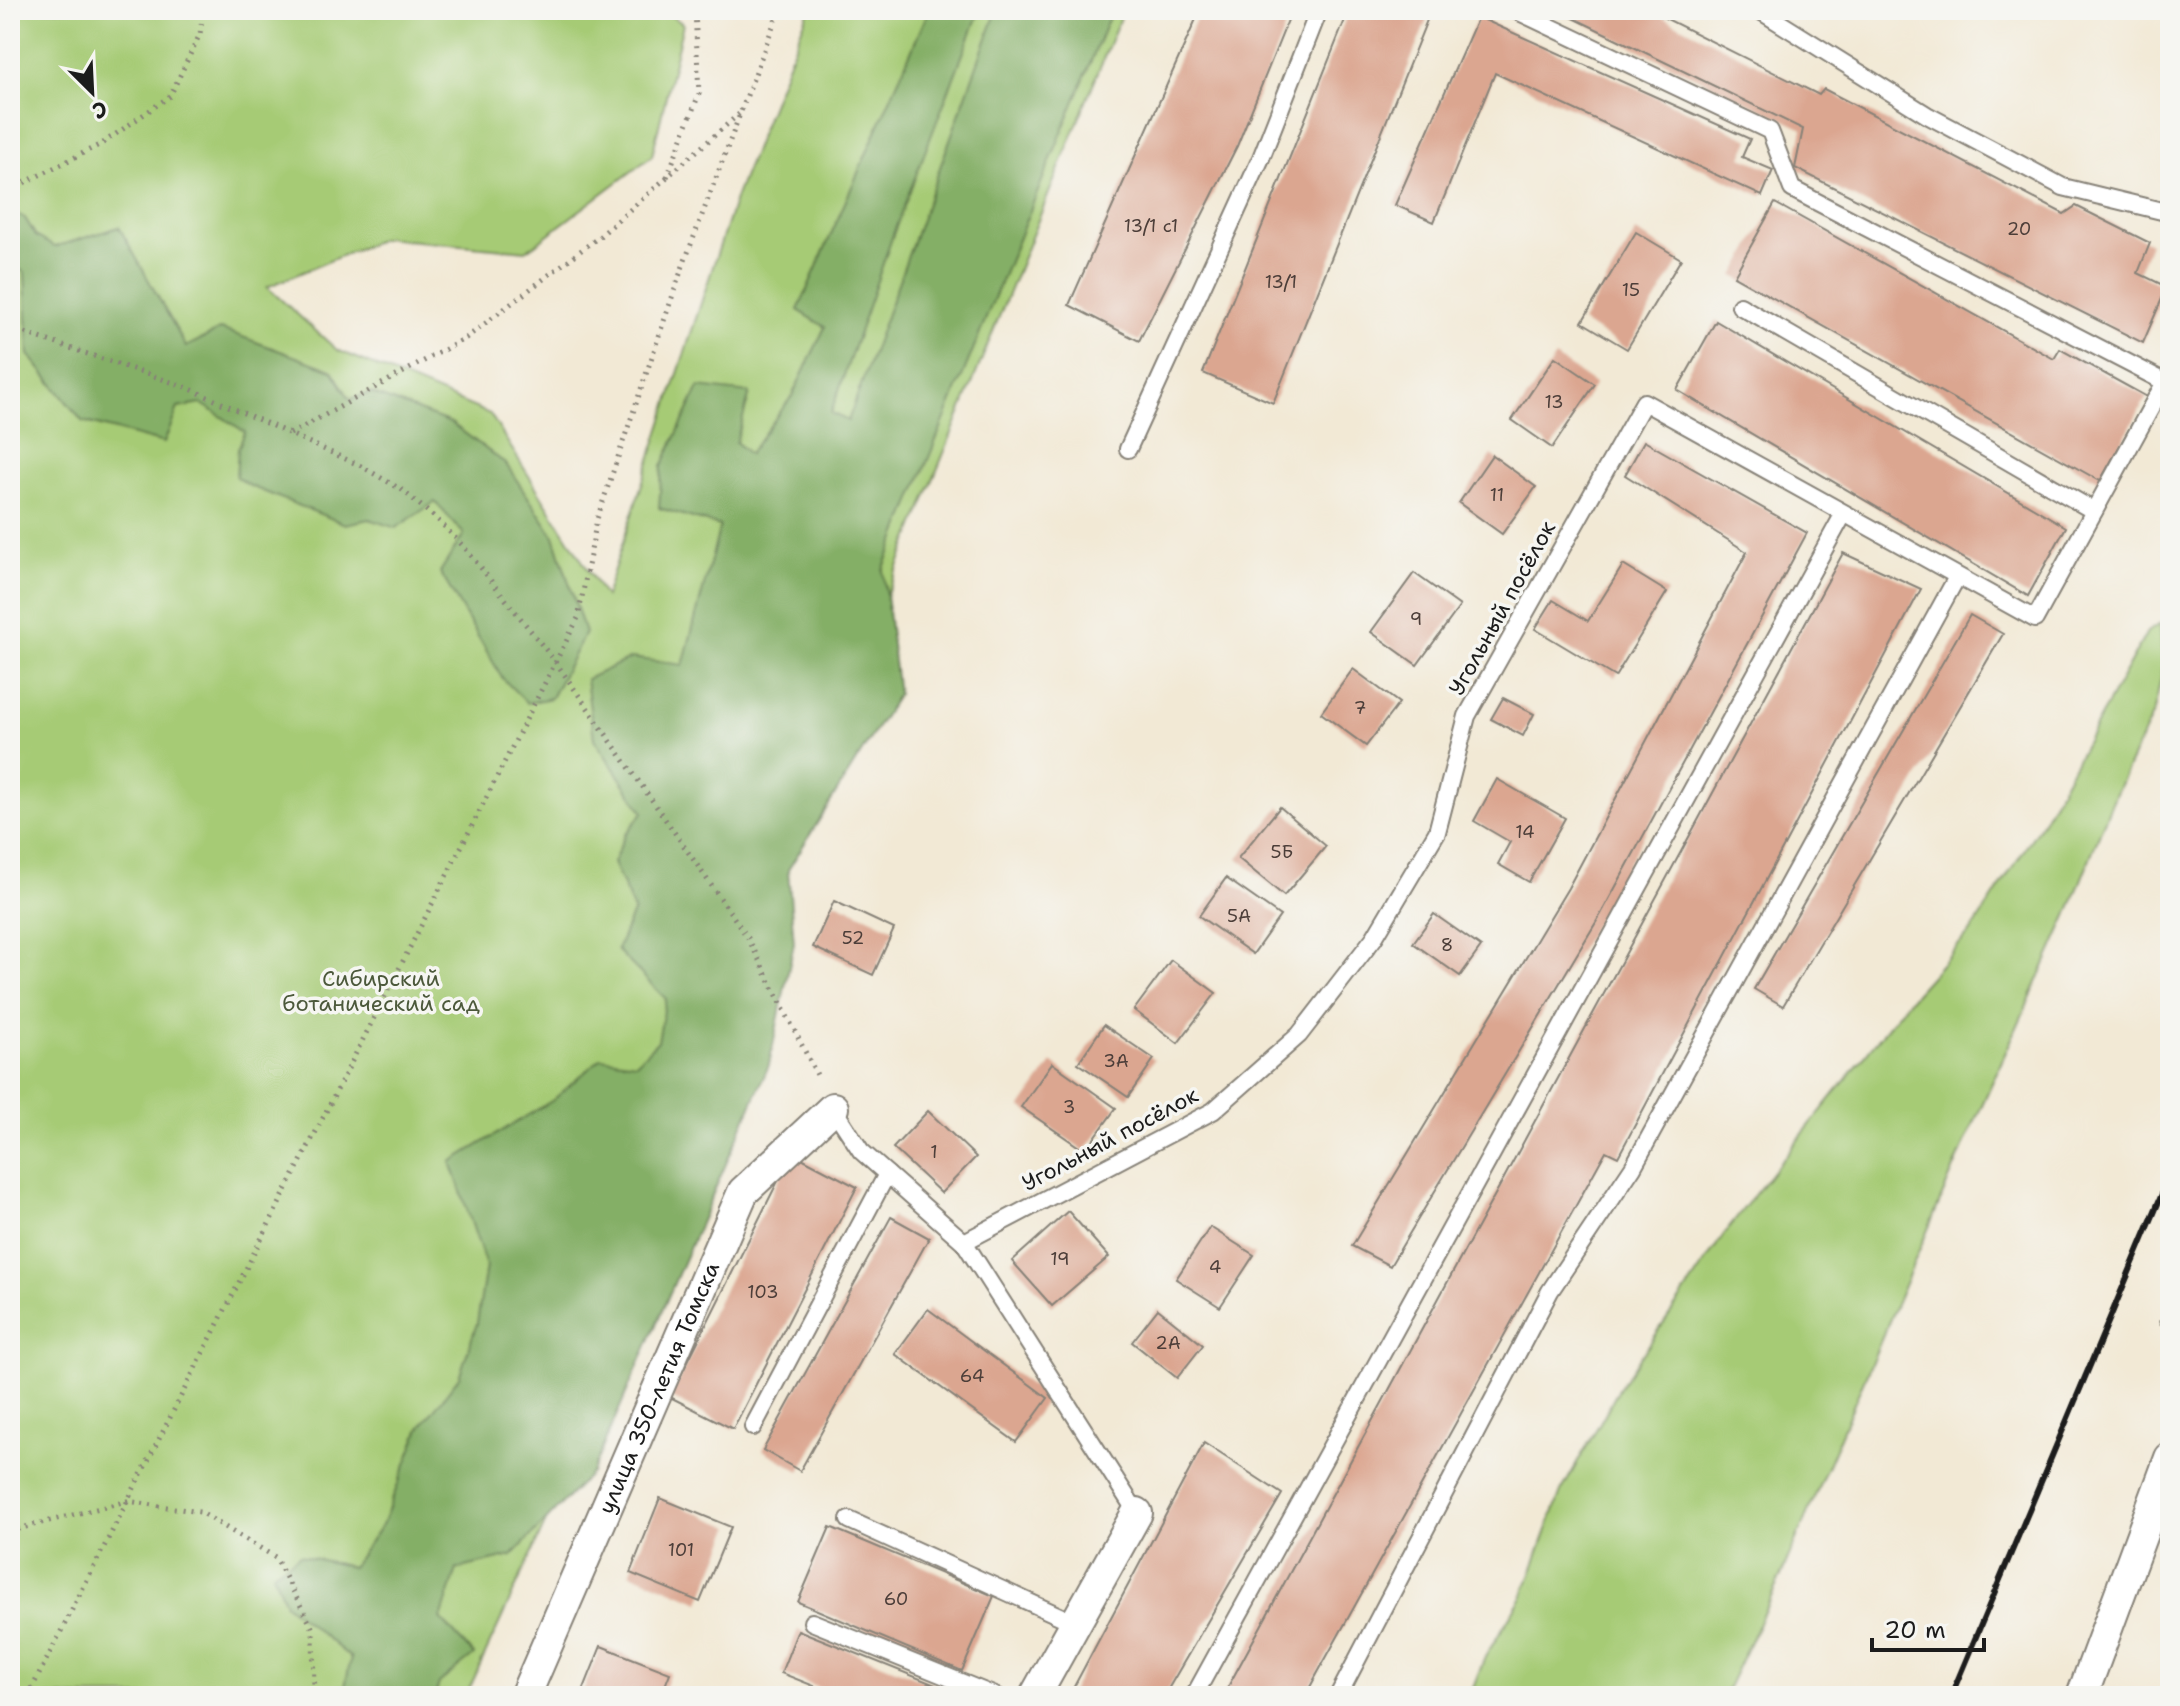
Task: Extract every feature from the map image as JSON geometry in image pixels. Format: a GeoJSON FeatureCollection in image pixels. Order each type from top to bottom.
{"type":"FeatureCollection","features":[{"type":"Feature","properties":{"kind":"street","name":"улица 350-летия Томска"},"geometry":{"type":"LineString","coordinates":[[525,1696],[743,1192],[833,1108]]}},
{"type":"Feature","properties":{"kind":"street"},"geometry":{"type":"LineString","coordinates":[[2082,1696],[2170,1458]]}},
{"type":"Feature","properties":{"kind":"street"},"geometry":{"type":"LineString","coordinates":[[1035,1696],[1137,1513]]}},
{"type":"Feature","properties":{"kind":"lane"},"geometry":{"type":"LineString","coordinates":[[1128,449],[1261,158],[1319,10]]}},
{"type":"Feature","properties":{"kind":"lane"},"geometry":{"type":"LineString","coordinates":[[1194,1696],[1843,515],[2035,619],[2165,382],[1792,189],[1770,131],[1515,10]]}},
{"type":"Feature","properties":{"kind":"lane"},"geometry":{"type":"LineString","coordinates":[[1759,10],[1927,115],[2063,187],[2170,213]]}},
{"type":"Feature","properties":{"kind":"lane"},"geometry":{"type":"LineString","coordinates":[[1740,306],[2094,511]]}},
{"type":"Feature","properties":{"kind":"lane","name":"Угольный посёлок"},"geometry":{"type":"LineString","coordinates":[[964,1242],[1213,1111],[1299,1035],[1374,938],[1437,832],[1467,716],[1644,402],[1843,515]]}},
{"type":"Feature","properties":{"kind":"lane"},"geometry":{"type":"LineString","coordinates":[[1338,1696],[1550,1291],[1633,1167],[1957,577]]}},
{"type":"Feature","properties":{"kind":"lane"},"geometry":{"type":"LineString","coordinates":[[833,1108],[861,1151],[964,1242],[1137,1513]]}},
{"type":"Feature","properties":{"kind":"lane"},"geometry":{"type":"LineString","coordinates":[[753,1427],[887,1174]]}},
{"type":"Feature","properties":{"kind":"lane"},"geometry":{"type":"LineString","coordinates":[[849,1520],[1075,1623]]}},
{"type":"Feature","properties":{"kind":"lane"},"geometry":{"type":"LineString","coordinates":[[812,1622],[995,1696]]}},
{"type":"Feature","properties":{"kind":"path"},"geometry":{"type":"LineString","coordinates":[[10,190],[103,143],[170,96],[200,34],[203,10]]}},
{"type":"Feature","properties":{"kind":"path"},"geometry":{"type":"LineString","coordinates":[[667,178],[699,94],[695,10]]}},
{"type":"Feature","properties":{"kind":"path"},"geometry":{"type":"LineString","coordinates":[[28,1696],[578,618],[597,519],[680,274],[779,10]]}},
{"type":"Feature","properties":{"kind":"path"},"geometry":{"type":"LineString","coordinates":[[290,434],[466,338],[600,236],[740,113]]}},
{"type":"Feature","properties":{"kind":"path"},"geometry":{"type":"LineString","coordinates":[[10,328],[186,387],[361,466],[402,490],[439,521],[465,548],[557,664],[748,938],[833,1108]]}},
{"type":"Feature","properties":{"kind":"path"},"geometry":{"type":"LineString","coordinates":[[2159,1323],[2170,1318]]}},
{"type":"Feature","properties":{"kind":"path"},"geometry":{"type":"LineString","coordinates":[[10,1531],[127,1501],[200,1512],[275,1557],[313,1629],[314,1696]]}},
{"type":"Feature","properties":{"kind":"green space","name":"Сибирский ботанический сад"},"geometry":{"type":"Polygon","coordinates":[[[10,10],[663,10],[683,24],[652,156],[526,251],[384,238],[267,287],[337,350],[490,414],[605,597],[736,196],[809,10],[1123,10],[748,938],[771,1031],[466,1696],[10,1696],[10,10]]]}},
{"type":"Feature","properties":{"kind":"green space"},"geometry":{"type":"Polygon","coordinates":[[[929,10],[980,10],[894,232],[831,413],[848,421],[997,10],[1112,10],[883,570],[898,694],[788,870],[794,943],[769,1065],[592,1472],[512,1556],[457,1569],[441,1619],[474,1655],[439,1683],[435,1696],[343,1696],[351,1658],[285,1604],[273,1573],[300,1555],[352,1567],[383,1523],[420,1428],[459,1377],[477,1323],[486,1266],[451,1162],[553,1100],[601,1058],[636,1063],[658,1041],[666,999],[617,950],[634,910],[613,863],[625,835],[643,812],[594,739],[586,679],[631,658],[683,665],[720,526],[659,508],[662,466],[699,387],[750,393],[736,442],[749,454],[792,396],[825,327],[798,310],[929,10]]]}},
{"type":"Feature","properties":{"kind":"green space"},"geometry":{"type":"Polygon","coordinates":[[[10,213],[25,218],[36,236],[55,247],[119,227],[186,347],[221,329],[332,370],[350,399],[371,393],[451,423],[506,464],[554,536],[585,633],[551,698],[527,703],[503,679],[440,572],[464,534],[435,502],[396,528],[369,519],[345,524],[250,486],[236,477],[238,449],[245,432],[202,404],[178,408],[164,443],[82,421],[29,355],[25,273],[10,263],[10,213]]]}},
{"type":"Feature","properties":{"kind":"green space"},"geometry":{"type":"Polygon","coordinates":[[[2160,624],[2163,668],[2154,711],[2112,802],[2067,916],[1960,1154],[1780,1578],[1724,1696],[1470,1696],[1485,1657],[1523,1595],[1561,1492],[1619,1389],[1729,1227],[1909,1000],[1972,930],[2043,821],[2147,632],[2160,624]]]}},
{"type":"Feature","properties":{"kind":"building"},"geometry":{"type":"Polygon","coordinates":[[[1200,10],[1292,10],[1237,146],[1139,341],[1069,305],[1200,10]]]}},
{"type":"Feature","properties":{"kind":"building"},"geometry":{"type":"Polygon","coordinates":[[[1349,10],[1431,10],[1273,403],[1203,373],[1349,10]]]}},
{"type":"Feature","properties":{"kind":"building"},"geometry":{"type":"Polygon","coordinates":[[[1557,10],[1649,10],[1819,95],[1824,89],[2064,214],[2076,206],[2150,243],[2138,273],[2167,287],[2143,343],[1795,168],[1803,129],[1557,10]]]}},
{"type":"Feature","properties":{"kind":"building"},"geometry":{"type":"Polygon","coordinates":[[[1478,17],[1750,139],[1742,157],[1773,170],[1762,196],[1495,73],[1434,222],[1395,205],[1478,17]]]}},
{"type":"Feature","properties":{"kind":"building"},"geometry":{"type":"Polygon","coordinates":[[[1775,203],[2054,359],[2060,349],[2147,397],[2100,481],[1734,276],[1775,203]]]}},
{"type":"Feature","properties":{"kind":"building"},"geometry":{"type":"Polygon","coordinates":[[[1636,232],[1681,259],[1627,349],[1582,322],[1636,232]]]}},
{"type":"Feature","properties":{"kind":"building"},"geometry":{"type":"Polygon","coordinates":[[[1716,321],[2066,527],[2028,596],[1677,390],[1716,321]]]}},
{"type":"Feature","properties":{"kind":"building"},"geometry":{"type":"Polygon","coordinates":[[[1555,357],[1595,384],[1552,448],[1512,420],[1555,357]]]}},
{"type":"Feature","properties":{"kind":"building"},"geometry":{"type":"Polygon","coordinates":[[[1644,441],[1807,533],[1601,914],[1390,1266],[1352,1246],[1568,888],[1747,552],[1625,475],[1644,441]]]}},
{"type":"Feature","properties":{"kind":"building"},"geometry":{"type":"Polygon","coordinates":[[[1492,455],[1536,487],[1502,534],[1459,503],[1492,455]]]}},
{"type":"Feature","properties":{"kind":"building"},"geometry":{"type":"Polygon","coordinates":[[[1843,553],[1921,589],[1618,1157],[1606,1151],[1305,1696],[1223,1696],[1843,553]]]}},
{"type":"Feature","properties":{"kind":"building"},"geometry":{"type":"Polygon","coordinates":[[[1623,565],[1667,592],[1615,677],[1535,629],[1553,600],[1588,621],[1623,565]]]}},
{"type":"Feature","properties":{"kind":"building"},"geometry":{"type":"Polygon","coordinates":[[[1414,573],[1460,606],[1417,665],[1371,632],[1414,573]]]}},
{"type":"Feature","properties":{"kind":"building"},"geometry":{"type":"Polygon","coordinates":[[[1970,615],[2003,634],[1783,1006],[1754,989],[1970,615]]]}},
{"type":"Feature","properties":{"kind":"building"},"geometry":{"type":"Polygon","coordinates":[[[1353,669],[1399,703],[1366,746],[1321,713],[1353,669]]]}},
{"type":"Feature","properties":{"kind":"building"},"geometry":{"type":"Polygon","coordinates":[[[1503,698],[1534,714],[1523,736],[1491,719],[1503,698]]]}},
{"type":"Feature","properties":{"kind":"building"},"geometry":{"type":"Polygon","coordinates":[[[1497,779],[1565,818],[1529,882],[1498,864],[1510,842],[1474,821],[1497,779]]]}},
{"type":"Feature","properties":{"kind":"building"},"geometry":{"type":"Polygon","coordinates":[[[1280,807],[1326,846],[1284,896],[1238,858],[1280,807]]]}},
{"type":"Feature","properties":{"kind":"building"},"geometry":{"type":"Polygon","coordinates":[[[1226,878],[1280,916],[1253,954],[1199,916],[1226,878]]]}},
{"type":"Feature","properties":{"kind":"building"},"geometry":{"type":"Polygon","coordinates":[[[834,901],[894,929],[873,975],[813,947],[834,901]]]}},
{"type":"Feature","properties":{"kind":"building"},"geometry":{"type":"Polygon","coordinates":[[[1434,914],[1481,947],[1460,976],[1413,943],[1434,914]]]}},
{"type":"Feature","properties":{"kind":"building"},"geometry":{"type":"Polygon","coordinates":[[[1171,960],[1216,993],[1178,1043],[1134,1010],[1171,960]]]}},
{"type":"Feature","properties":{"kind":"building"},"geometry":{"type":"Polygon","coordinates":[[[1104,1025],[1154,1059],[1128,1097],[1078,1063],[1104,1025]]]}},
{"type":"Feature","properties":{"kind":"building"},"geometry":{"type":"Polygon","coordinates":[[[1052,1063],[1116,1108],[1085,1151],[1021,1107],[1052,1063]]]}},
{"type":"Feature","properties":{"kind":"building"},"geometry":{"type":"Polygon","coordinates":[[[928,1111],[976,1157],[941,1193],[893,1148],[928,1111]]]}},
{"type":"Feature","properties":{"kind":"building"},"geometry":{"type":"Polygon","coordinates":[[[792,1153],[857,1187],[733,1429],[670,1397],[792,1153]]]}},
{"type":"Feature","properties":{"kind":"building"},"geometry":{"type":"Polygon","coordinates":[[[1068,1211],[1109,1257],[1052,1306],[1012,1261],[1068,1211]]]}},
{"type":"Feature","properties":{"kind":"building"},"geometry":{"type":"Polygon","coordinates":[[[891,1217],[929,1238],[800,1471],[763,1450],[891,1217]]]}},
{"type":"Feature","properties":{"kind":"building"},"geometry":{"type":"Polygon","coordinates":[[[1210,1227],[1254,1255],[1220,1307],[1176,1279],[1210,1227]]]}},
{"type":"Feature","properties":{"kind":"building"},"geometry":{"type":"Polygon","coordinates":[[[928,1309],[1048,1398],[1016,1442],[895,1354],[928,1309]]]}},
{"type":"Feature","properties":{"kind":"building"},"geometry":{"type":"Polygon","coordinates":[[[1158,1309],[1203,1345],[1177,1378],[1132,1342],[1158,1309]]]}},
{"type":"Feature","properties":{"kind":"building"},"geometry":{"type":"Polygon","coordinates":[[[1204,1443],[1282,1494],[1164,1696],[1069,1696],[1204,1443]]]}},
{"type":"Feature","properties":{"kind":"building"},"geometry":{"type":"Polygon","coordinates":[[[660,1498],[731,1527],[700,1602],[630,1573],[660,1498]]]}},
{"type":"Feature","properties":{"kind":"building"},"geometry":{"type":"Polygon","coordinates":[[[830,1527],[994,1596],[962,1671],[798,1602],[830,1527]]]}},
{"type":"Feature","properties":{"kind":"building"},"geometry":{"type":"Polygon","coordinates":[[[798,1630],[948,1690],[946,1696],[839,1696],[781,1673],[798,1630]]]}},
{"type":"Feature","properties":{"kind":"building"},"geometry":{"type":"Polygon","coordinates":[[[601,1646],[670,1673],[661,1696],[581,1696],[601,1646]]]}},
{"type":"Feature","properties":{"kind":"railway"},"geometry":{"type":"LineString","coordinates":[[1951,1696],[2170,1175]]}}]}
